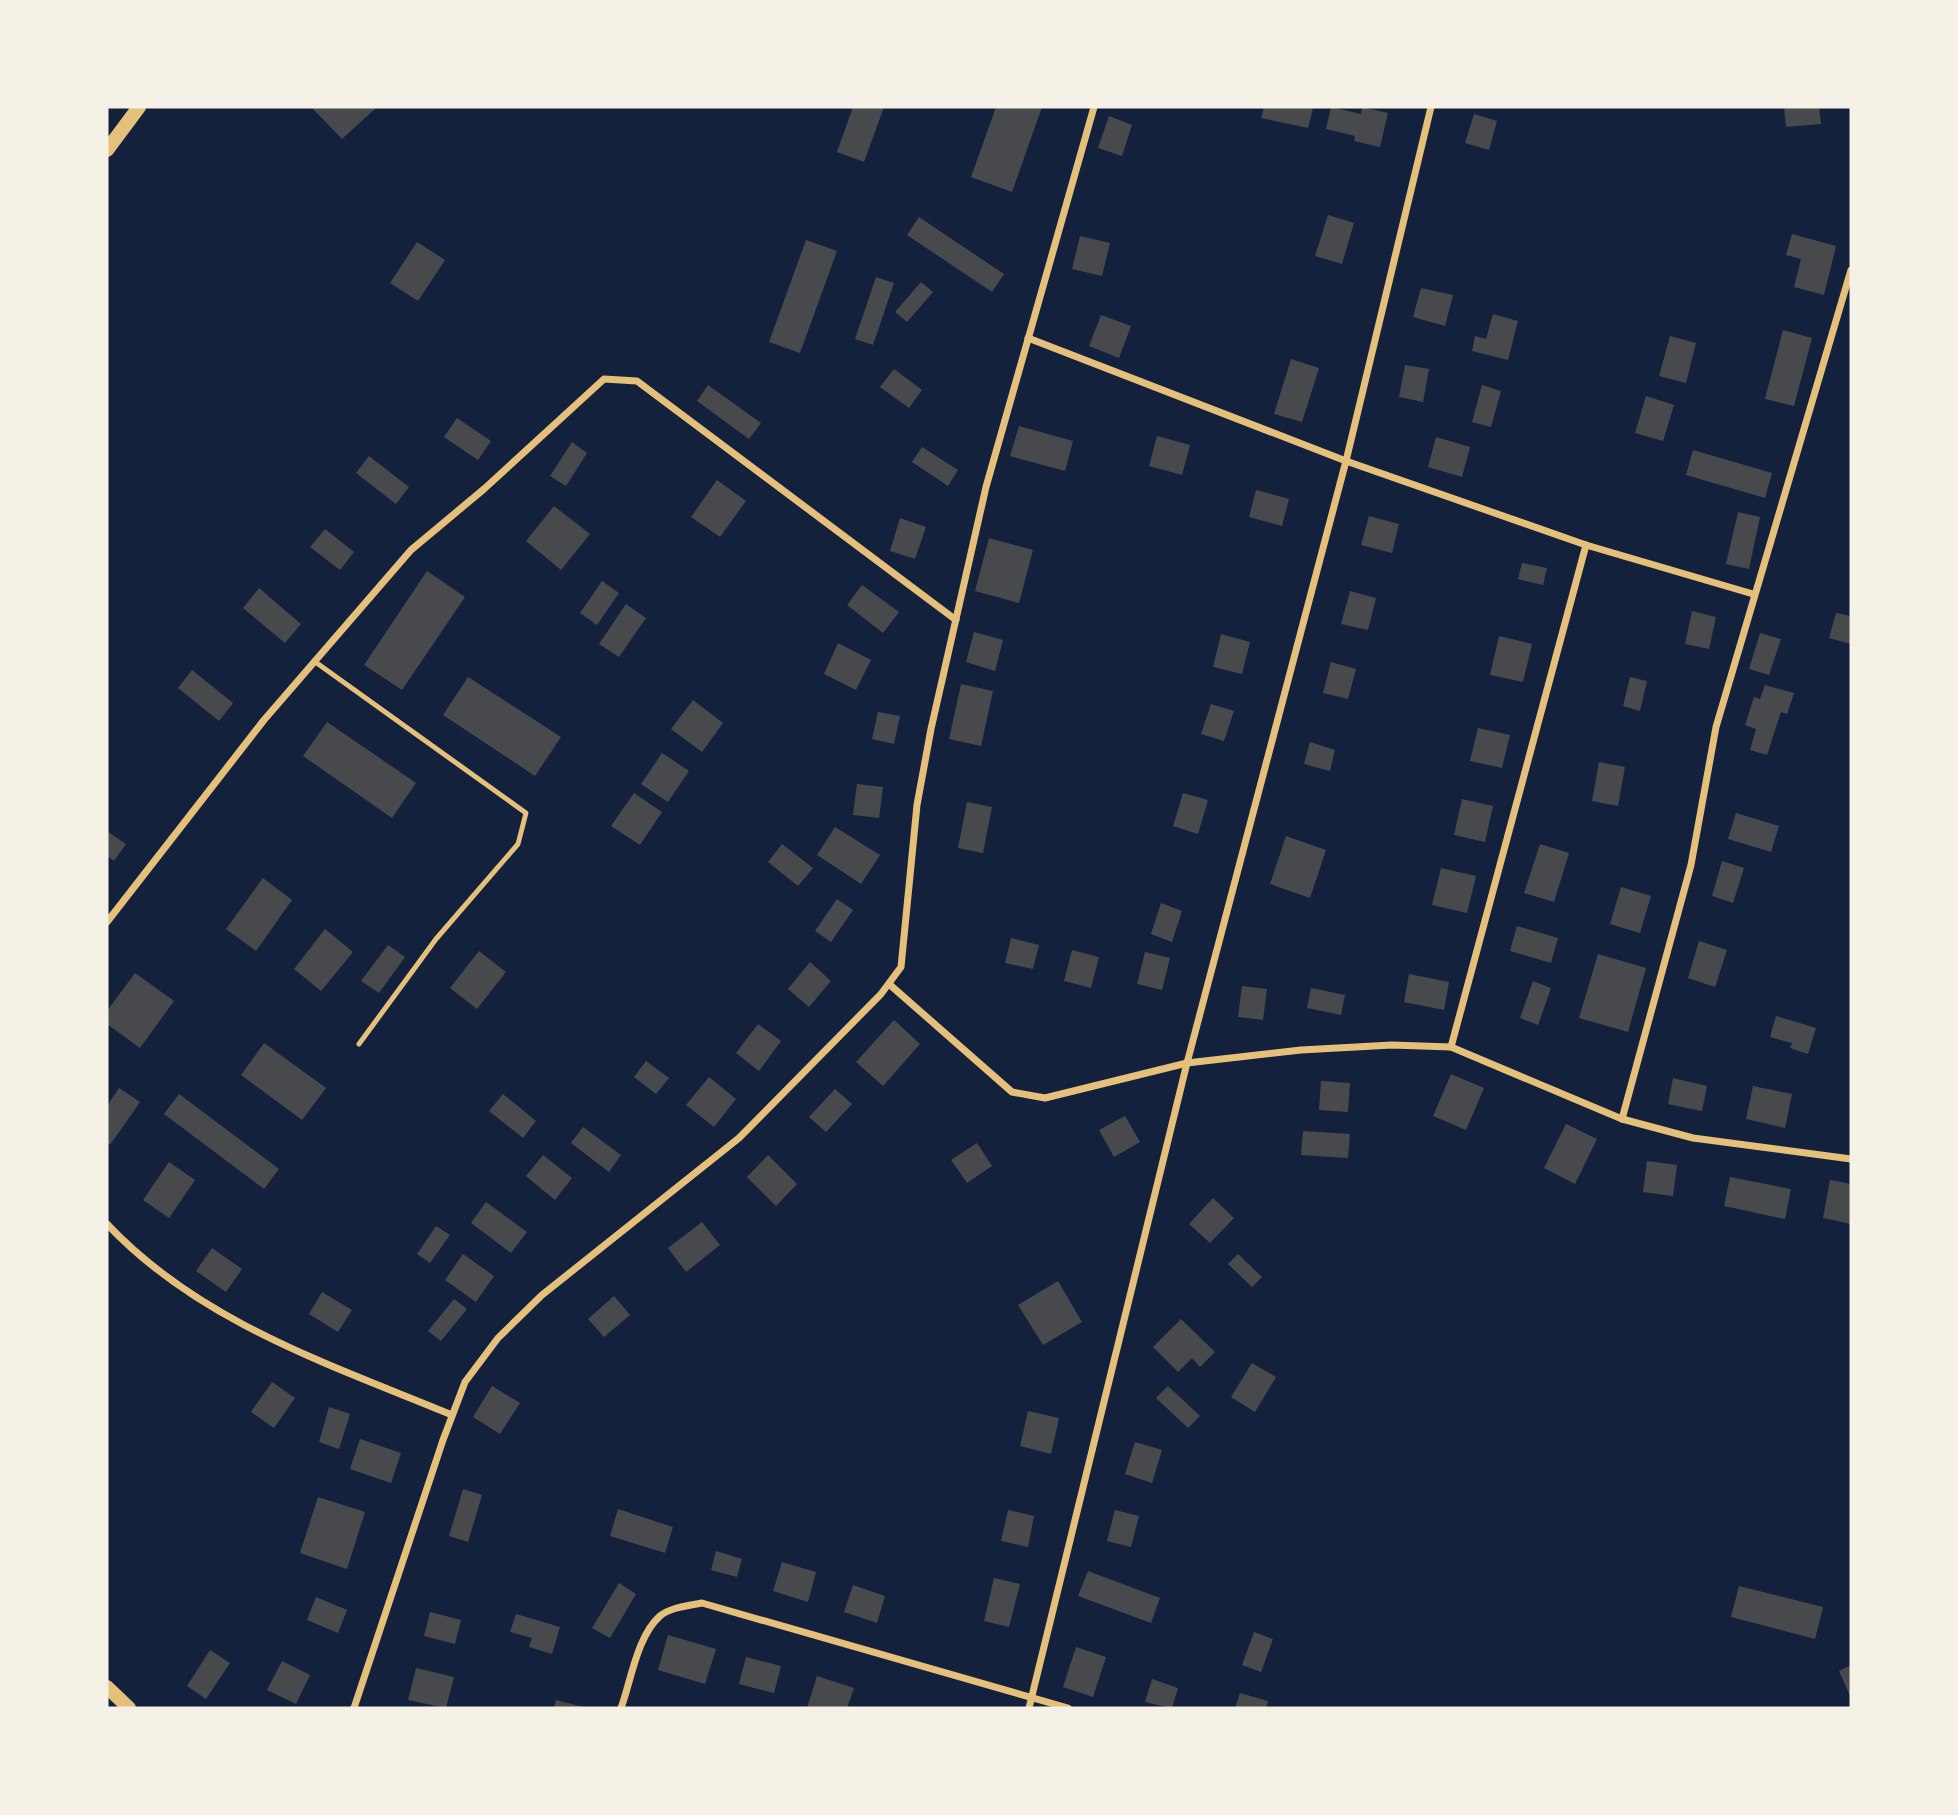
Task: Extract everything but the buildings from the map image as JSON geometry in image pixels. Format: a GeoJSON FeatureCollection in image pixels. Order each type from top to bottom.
{"type":"FeatureCollection","features":[{"type":"Feature","properties":{"kind":"main road"},"geometry":{"type":"LineString","coordinates":[[107,150],[139,107]]}},
{"type":"Feature","properties":{"kind":"main road"},"geometry":{"type":"LineString","coordinates":[[107,1687],[129,1708]]}},
{"type":"Feature","properties":{"kind":"street"},"geometry":{"type":"LineString","coordinates":[[354,1708],[465,1382],[498,1338],[534,1302],[739,1138],[889,984],[901,967],[917,805],[956,620],[986,487],[1094,107]]}},
{"type":"Feature","properties":{"kind":"street"},"geometry":{"type":"LineString","coordinates":[[1029,1708],[1187,1063],[1346,460],[1431,107]]}},
{"type":"Feature","properties":{"kind":"street"},"geometry":{"type":"LineString","coordinates":[[1622,1119],[1691,865],[1716,727],[1753,594],[1851,270]]}},
{"type":"Feature","properties":{"kind":"street"},"geometry":{"type":"LineString","coordinates":[[1028,338],[1346,460],[1586,545],[1753,594]]}},
{"type":"Feature","properties":{"kind":"street"},"geometry":{"type":"LineString","coordinates":[[107,922],[314,661],[411,550],[484,489],[604,379],[637,381],[956,620]]}},
{"type":"Feature","properties":{"kind":"street"},"geometry":{"type":"LineString","coordinates":[[1451,1047],[1586,545]]}},
{"type":"Feature","properties":{"kind":"street"},"geometry":{"type":"LineString","coordinates":[[889,984],[1012,1092],[1045,1098],[1187,1063],[1301,1050],[1392,1045],[1451,1047],[1622,1119],[1693,1138],[1851,1160]]}},
{"type":"Feature","properties":{"kind":"street"},"geometry":{"type":"LineString","coordinates":[[107,1224],[131,1250],[191,1295],[275,1342],[452,1415]]}},
{"type":"Feature","properties":{"kind":"street"},"geometry":{"type":"LineString","coordinates":[[621,1708],[645,1638],[659,1617],[675,1609],[702,1603],[1068,1708]]}},
{"type":"Feature","properties":{"kind":"lane"},"geometry":{"type":"LineString","coordinates":[[314,661],[526,813],[518,844],[436,939],[359,1044]]}}]}
